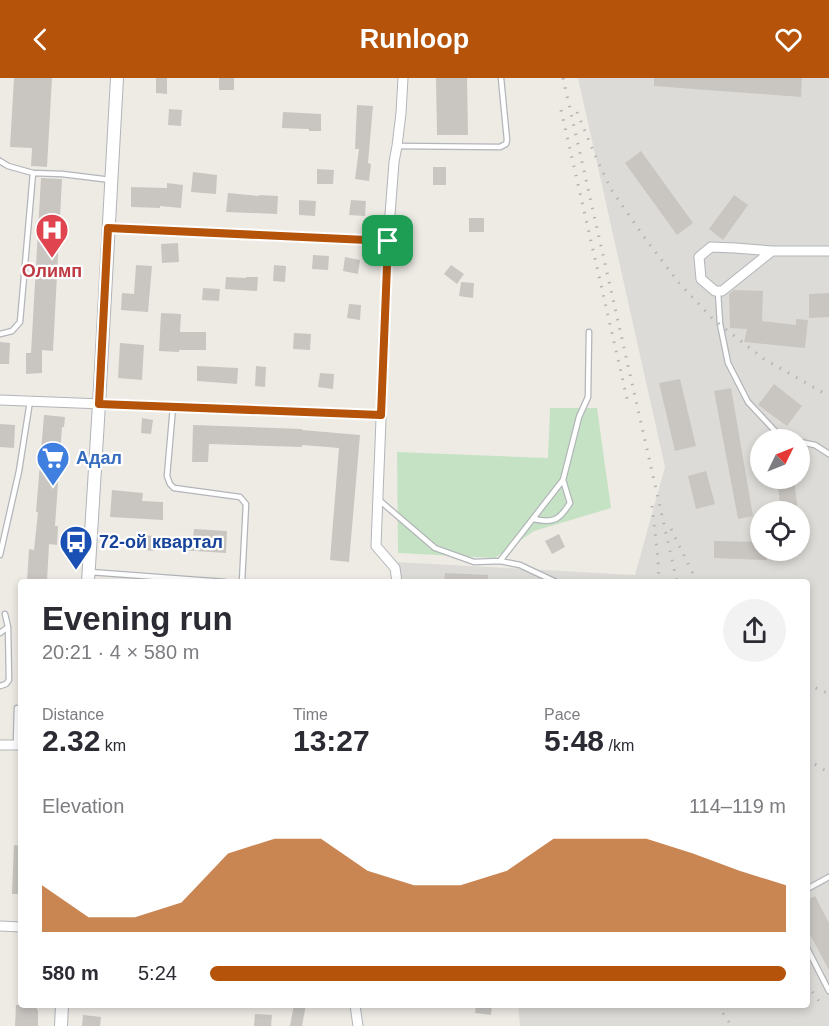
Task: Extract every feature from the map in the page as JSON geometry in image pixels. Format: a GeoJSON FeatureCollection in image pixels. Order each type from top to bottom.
{"type":"FeatureCollection","features":[{"type":"Feature","properties":{"kind":"main road"},"geometry":{"type":"LineString","coordinates":[[88,577],[117,78]]}},
{"type":"Feature","properties":{"kind":"main road"},"geometry":{"type":"LineString","coordinates":[[61,1026],[62,1008]]}},
{"type":"Feature","properties":{"kind":"street"},"geometry":{"type":"LineString","coordinates":[[397,579],[395,568],[376,546],[388,241],[403,78]]}},
{"type":"Feature","properties":{"kind":"street"},"geometry":{"type":"LineString","coordinates":[[108,228],[388,241]]}},
{"type":"Feature","properties":{"kind":"street"},"geometry":{"type":"LineString","coordinates":[[772,251],[727,288],[718,292],[701,279],[699,257],[711,247],[772,251],[829,251]]}},
{"type":"Feature","properties":{"kind":"street"},"geometry":{"type":"LineString","coordinates":[[0,399],[381,415]]}},
{"type":"Feature","properties":{"kind":"street"},"geometry":{"type":"LineString","coordinates":[[0,745],[18,745]]}},
{"type":"Feature","properties":{"kind":"street"},"geometry":{"type":"LineString","coordinates":[[0,926],[18,927]]}},
{"type":"Feature","properties":{"kind":"street"},"geometry":{"type":"LineString","coordinates":[[355,1008],[358,1026]]}},
{"type":"Feature","properties":{"kind":"lane"},"geometry":{"type":"LineString","coordinates":[[398,146],[500,147],[506,144],[501,78]]}},
{"type":"Feature","properties":{"kind":"lane"},"geometry":{"type":"LineString","coordinates":[[0,161],[8,166],[33,173],[111,180]]}},
{"type":"Feature","properties":{"kind":"lane"},"geometry":{"type":"LineString","coordinates":[[0,334],[12,331],[20,322],[33,173]]}},
{"type":"Feature","properties":{"kind":"lane"},"geometry":{"type":"LineString","coordinates":[[718,292],[720,324],[728,363],[748,402],[773,429]]}},
{"type":"Feature","properties":{"kind":"lane"},"geometry":{"type":"LineString","coordinates":[[500,561],[563,480],[579,417],[588,396],[590,332]]}},
{"type":"Feature","properties":{"kind":"lane"},"geometry":{"type":"LineString","coordinates":[[0,555],[19,471],[30,401]]}},
{"type":"Feature","properties":{"kind":"lane"},"geometry":{"type":"LineString","coordinates":[[173,407],[167,476],[170,484],[174,488],[240,497],[246,504],[242,579]]}},
{"type":"Feature","properties":{"kind":"lane"},"geometry":{"type":"LineString","coordinates":[[810,444],[829,454]]}},
{"type":"Feature","properties":{"kind":"lane"},"geometry":{"type":"LineString","coordinates":[[534,519],[547,522],[562,515],[570,503],[563,480]]}},
{"type":"Feature","properties":{"kind":"lane"},"geometry":{"type":"LineString","coordinates":[[378,500],[435,548],[474,562],[500,561],[520,566],[549,579]]}},
{"type":"Feature","properties":{"kind":"lane"},"geometry":{"type":"LineString","coordinates":[[88,577],[143,579]]}},
{"type":"Feature","properties":{"kind":"lane"},"geometry":{"type":"LineString","coordinates":[[0,686],[9,680],[8,627],[4,614]]}},
{"type":"Feature","properties":{"kind":"lane"},"geometry":{"type":"LineString","coordinates":[[0,633],[8,627]]}},
{"type":"Feature","properties":{"kind":"lane"},"geometry":{"type":"LineString","coordinates":[[17,708],[18,745]]}},
{"type":"Feature","properties":{"kind":"lane"},"geometry":{"type":"LineString","coordinates":[[810,887],[829,877]]}},
{"type":"Feature","properties":{"kind":"lane"},"geometry":{"type":"LineString","coordinates":[[810,954],[829,992]]}},
{"type":"Feature","properties":{"kind":"shaded area"},"geometry":{"type":"Polygon","coordinates":[[[578,78],[829,78],[829,1026],[520,1026],[518,1008],[810,1008],[810,579],[395,579],[396,562],[635,575],[665,467],[578,78]]]}},
{"type":"Feature","properties":{"kind":"green space"},"geometry":{"type":"Polygon","coordinates":[[[550,408],[597,408],[611,508],[534,531],[495,558],[398,553],[397,452],[548,458],[550,408]]]}},
{"type":"Feature","properties":{"kind":"building"},"geometry":{"type":"Polygon","coordinates":[[[14,78],[52,78],[47,167],[31,166],[32,148],[10,147],[14,78]]]}},
{"type":"Feature","properties":{"kind":"building"},"geometry":{"type":"Polygon","coordinates":[[[156,78],[167,78],[167,94],[156,93],[156,78]]]}},
{"type":"Feature","properties":{"kind":"building"},"geometry":{"type":"Polygon","coordinates":[[[219,78],[234,78],[234,90],[219,90],[219,78]]]}},
{"type":"Feature","properties":{"kind":"building"},"geometry":{"type":"Polygon","coordinates":[[[436,78],[467,78],[468,135],[437,135],[436,78]]]}},
{"type":"Feature","properties":{"kind":"building"},"geometry":{"type":"Polygon","coordinates":[[[654,78],[802,78],[801,97],[654,86],[654,78]]]}},
{"type":"Feature","properties":{"kind":"building"},"geometry":{"type":"Polygon","coordinates":[[[357,105],[373,106],[368,163],[371,164],[369,181],[355,179],[359,149],[355,149],[357,105]]]}},
{"type":"Feature","properties":{"kind":"building"},"geometry":{"type":"Polygon","coordinates":[[[169,109],[182,110],[181,126],[168,125],[169,109]]]}},
{"type":"Feature","properties":{"kind":"building"},"geometry":{"type":"Polygon","coordinates":[[[283,112],[321,114],[321,131],[282,128],[283,112]]]}},
{"type":"Feature","properties":{"kind":"building"},"geometry":{"type":"Polygon","coordinates":[[[641,151],[693,223],[677,235],[625,163],[641,151]]]}},
{"type":"Feature","properties":{"kind":"building"},"geometry":{"type":"Polygon","coordinates":[[[433,167],[446,167],[446,185],[433,185],[433,167]]]}},
{"type":"Feature","properties":{"kind":"building"},"geometry":{"type":"Polygon","coordinates":[[[317,169],[334,170],[333,184],[317,184],[317,169]]]}},
{"type":"Feature","properties":{"kind":"building"},"geometry":{"type":"Polygon","coordinates":[[[193,172],[217,175],[216,194],[191,192],[193,172]]]}},
{"type":"Feature","properties":{"kind":"building"},"geometry":{"type":"Polygon","coordinates":[[[41,178],[62,179],[53,351],[42,350],[42,373],[26,374],[26,353],[31,353],[41,178]]]}},
{"type":"Feature","properties":{"kind":"building"},"geometry":{"type":"Polygon","coordinates":[[[167,183],[183,185],[181,208],[131,207],[131,187],[167,188],[167,183]]]}},
{"type":"Feature","properties":{"kind":"building"},"geometry":{"type":"Polygon","coordinates":[[[228,193],[278,196],[277,214],[226,212],[228,193]]]}},
{"type":"Feature","properties":{"kind":"building"},"geometry":{"type":"Polygon","coordinates":[[[734,195],[748,205],[723,240],[709,229],[734,195]]]}},
{"type":"Feature","properties":{"kind":"building"},"geometry":{"type":"Polygon","coordinates":[[[299,200],[316,201],[315,216],[299,215],[299,200]]]}},
{"type":"Feature","properties":{"kind":"building"},"geometry":{"type":"Polygon","coordinates":[[[351,200],[366,201],[365,216],[349,215],[351,200]]]}},
{"type":"Feature","properties":{"kind":"building"},"geometry":{"type":"Polygon","coordinates":[[[469,218],[484,218],[484,232],[469,232],[469,218]]]}},
{"type":"Feature","properties":{"kind":"building"},"geometry":{"type":"Polygon","coordinates":[[[178,243],[179,262],[162,263],[161,244],[178,243]]]}},
{"type":"Feature","properties":{"kind":"building"},"geometry":{"type":"Polygon","coordinates":[[[313,255],[329,256],[328,270],[312,269],[313,255]]]}},
{"type":"Feature","properties":{"kind":"building"},"geometry":{"type":"Polygon","coordinates":[[[345,257],[360,260],[358,274],[343,271],[345,257]]]}},
{"type":"Feature","properties":{"kind":"building"},"geometry":{"type":"Polygon","coordinates":[[[136,265],[152,266],[148,312],[121,310],[122,293],[134,294],[136,265]]]}},
{"type":"Feature","properties":{"kind":"building"},"geometry":{"type":"Polygon","coordinates":[[[274,265],[286,266],[285,282],[273,281],[274,265]]]}},
{"type":"Feature","properties":{"kind":"building"},"geometry":{"type":"Polygon","coordinates":[[[451,265],[464,274],[457,284],[444,274],[451,265]]]}},
{"type":"Feature","properties":{"kind":"building"},"geometry":{"type":"Polygon","coordinates":[[[226,277],[258,277],[257,291],[225,289],[226,277]]]}},
{"type":"Feature","properties":{"kind":"building"},"geometry":{"type":"Polygon","coordinates":[[[461,282],[474,283],[473,298],[459,296],[461,282]]]}},
{"type":"Feature","properties":{"kind":"building"},"geometry":{"type":"Polygon","coordinates":[[[203,288],[220,289],[219,301],[202,300],[203,288]]]}},
{"type":"Feature","properties":{"kind":"building"},"geometry":{"type":"Polygon","coordinates":[[[734,290],[763,291],[762,321],[796,325],[796,319],[808,320],[805,348],[744,342],[747,329],[730,328],[729,294],[734,290]]]}},
{"type":"Feature","properties":{"kind":"building"},"geometry":{"type":"Polygon","coordinates":[[[829,293],[829,317],[809,318],[809,294],[829,293]]]}},
{"type":"Feature","properties":{"kind":"building"},"geometry":{"type":"Polygon","coordinates":[[[349,304],[361,305],[360,320],[347,318],[349,304]]]}},
{"type":"Feature","properties":{"kind":"building"},"geometry":{"type":"Polygon","coordinates":[[[161,313],[181,314],[180,332],[206,332],[206,350],[159,351],[161,313]]]}},
{"type":"Feature","properties":{"kind":"building"},"geometry":{"type":"Polygon","coordinates":[[[294,333],[311,334],[310,350],[293,349],[294,333]]]}},
{"type":"Feature","properties":{"kind":"building"},"geometry":{"type":"Polygon","coordinates":[[[0,342],[10,343],[9,364],[0,364],[0,342]]]}},
{"type":"Feature","properties":{"kind":"building"},"geometry":{"type":"Polygon","coordinates":[[[120,343],[144,345],[142,380],[118,378],[120,343]]]}},
{"type":"Feature","properties":{"kind":"building"},"geometry":{"type":"Polygon","coordinates":[[[197,366],[238,368],[237,384],[197,381],[197,366]]]}},
{"type":"Feature","properties":{"kind":"building"},"geometry":{"type":"Polygon","coordinates":[[[256,366],[266,367],[265,387],[255,386],[256,366]]]}},
{"type":"Feature","properties":{"kind":"building"},"geometry":{"type":"Polygon","coordinates":[[[320,373],[334,374],[333,389],[318,387],[320,373]]]}},
{"type":"Feature","properties":{"kind":"building"},"geometry":{"type":"Polygon","coordinates":[[[680,379],[696,446],[675,451],[659,383],[680,379]]]}},
{"type":"Feature","properties":{"kind":"building"},"geometry":{"type":"Polygon","coordinates":[[[774,384],[802,406],[787,426],[758,405],[774,384]]]}},
{"type":"Feature","properties":{"kind":"building"},"geometry":{"type":"Polygon","coordinates":[[[731,388],[750,501],[750,517],[738,519],[714,391],[731,388]]]}},
{"type":"Feature","properties":{"kind":"building"},"geometry":{"type":"Polygon","coordinates":[[[44,415],[65,417],[64,427],[62,427],[55,526],[58,526],[57,545],[49,544],[47,579],[27,579],[29,549],[34,550],[38,512],[36,512],[44,415]]]}},
{"type":"Feature","properties":{"kind":"building"},"geometry":{"type":"Polygon","coordinates":[[[142,418],[153,420],[151,434],[141,433],[142,418]]]}},
{"type":"Feature","properties":{"kind":"building"},"geometry":{"type":"Polygon","coordinates":[[[0,424],[15,425],[14,448],[0,447],[0,424]]]}},
{"type":"Feature","properties":{"kind":"building"},"geometry":{"type":"Polygon","coordinates":[[[193,425],[302,429],[360,435],[349,562],[330,560],[339,448],[302,445],[302,447],[209,444],[208,462],[192,462],[193,425]]]}},
{"type":"Feature","properties":{"kind":"building"},"geometry":{"type":"Polygon","coordinates":[[[706,471],[715,504],[696,509],[688,476],[706,471]]]}},
{"type":"Feature","properties":{"kind":"building"},"geometry":{"type":"Polygon","coordinates":[[[778,489],[795,489],[797,501],[780,501],[778,489]]]}},
{"type":"Feature","properties":{"kind":"building"},"geometry":{"type":"Polygon","coordinates":[[[112,490],[143,493],[142,501],[163,502],[163,520],[110,517],[112,490]]]}},
{"type":"Feature","properties":{"kind":"building"},"geometry":{"type":"Polygon","coordinates":[[[194,529],[227,531],[226,553],[180,550],[181,537],[193,538],[194,529]]]}},
{"type":"Feature","properties":{"kind":"building"},"geometry":{"type":"Polygon","coordinates":[[[559,534],[565,547],[552,554],[545,541],[559,534]]]}},
{"type":"Feature","properties":{"kind":"building"},"geometry":{"type":"Polygon","coordinates":[[[142,535],[155,536],[154,551],[142,550],[142,535]]]}},
{"type":"Feature","properties":{"kind":"building"},"geometry":{"type":"Polygon","coordinates":[[[714,541],[750,542],[750,559],[714,558],[714,541]]]}},
{"type":"Feature","properties":{"kind":"building"},"geometry":{"type":"Polygon","coordinates":[[[445,573],[488,575],[488,579],[444,579],[445,573]]]}},
{"type":"Feature","properties":{"kind":"building"},"geometry":{"type":"Polygon","coordinates":[[[14,845],[18,846],[18,894],[12,894],[14,845]]]}},
{"type":"Feature","properties":{"kind":"building"},"geometry":{"type":"Polygon","coordinates":[[[815,896],[829,923],[829,970],[810,935],[810,898],[815,896]]]}},
{"type":"Feature","properties":{"kind":"building"},"geometry":{"type":"Polygon","coordinates":[[[16,1005],[18,1008],[37,1008],[38,1026],[15,1026],[16,1005]]]}},
{"type":"Feature","properties":{"kind":"building"},"geometry":{"type":"Polygon","coordinates":[[[293,1008],[305,1008],[302,1026],[290,1026],[293,1008]]]}},
{"type":"Feature","properties":{"kind":"building"},"geometry":{"type":"Polygon","coordinates":[[[476,1008],[492,1008],[491,1015],[475,1013],[476,1008]]]}},
{"type":"Feature","properties":{"kind":"building"},"geometry":{"type":"Polygon","coordinates":[[[255,1014],[272,1015],[271,1026],[254,1026],[255,1014]]]}},
{"type":"Feature","properties":{"kind":"building"},"geometry":{"type":"Polygon","coordinates":[[[83,1015],[101,1017],[100,1026],[82,1026],[83,1015]]]}},
{"type":"Feature","properties":{"kind":"railway"},"geometry":{"type":"LineString","coordinates":[[563,78],[676,579]]}},
{"type":"Feature","properties":{"kind":"railway"},"geometry":{"type":"LineString","coordinates":[[561,110],[628,403]]}},
{"type":"Feature","properties":{"kind":"railway"},"geometry":{"type":"LineString","coordinates":[[577,112],[611,189],[678,282],[714,320],[764,359],[829,396]]}},
{"type":"Feature","properties":{"kind":"railway"},"geometry":{"type":"LineString","coordinates":[[652,506],[659,579]]}},
{"type":"Feature","properties":{"kind":"railway"},"geometry":{"type":"LineString","coordinates":[[671,529],[696,579]]}},
{"type":"Feature","properties":{"kind":"railway"},"geometry":{"type":"LineString","coordinates":[[810,685],[829,694]]}},
{"type":"Feature","properties":{"kind":"railway"},"geometry":{"type":"LineString","coordinates":[[810,761],[829,773]]}},
{"type":"Feature","properties":{"kind":"railway"},"geometry":{"type":"LineString","coordinates":[[810,988],[819,1001]]}},
{"type":"Feature","properties":{"kind":"railway"},"geometry":{"type":"LineString","coordinates":[[720,1008],[732,1026]]}},
{"type":"Feature","properties":{"kind":"place","name":"Олимп"},"geometry":{"type":"Point","coordinates":[52,259]}},
{"type":"Feature","properties":{"kind":"place","name":"Адал"},"geometry":{"type":"Point","coordinates":[53,487]}},
{"type":"Feature","properties":{"kind":"place","name":"72-ой квартал"},"geometry":{"type":"Point","coordinates":[76,571]}},
{"type":"Feature","properties":{"kind":"route"},"geometry":{"type":"LineString","coordinates":[[108,228],[388,241],[381,415],[99,404],[108,228]]}}]}
